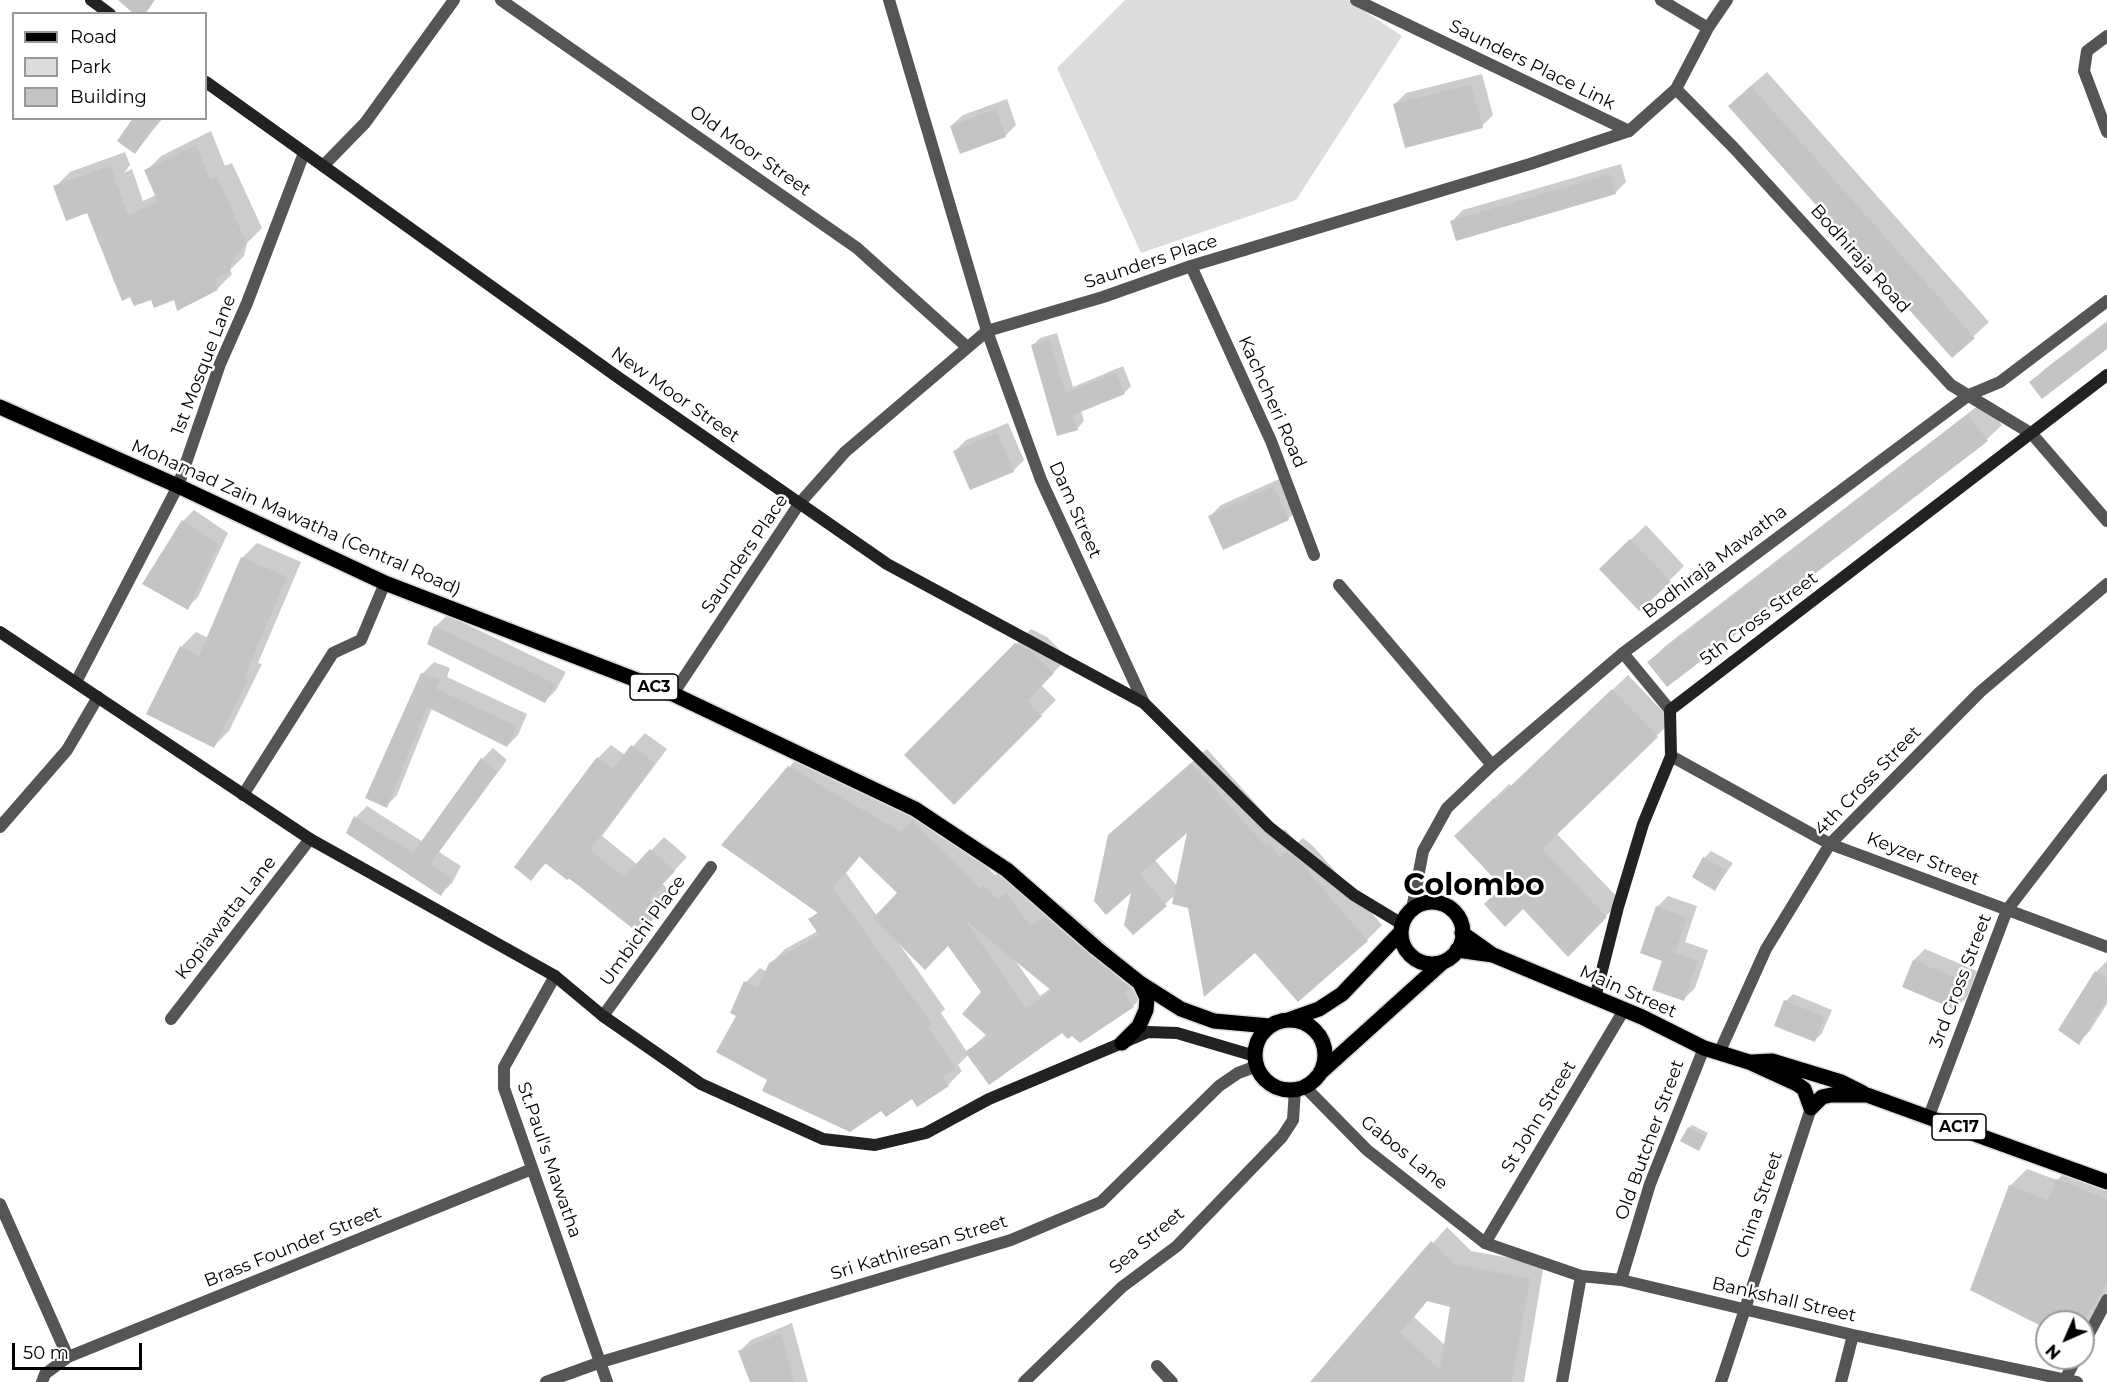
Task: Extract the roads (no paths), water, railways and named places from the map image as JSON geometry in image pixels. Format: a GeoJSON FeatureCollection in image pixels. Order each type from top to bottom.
{"type":"FeatureCollection","features":[{"type":"Feature","properties":{"kind":"main road"},"geometry":{"type":"LineString","coordinates":[[91,0],[107,12]]}},
{"type":"Feature","properties":{"kind":"main road","name":"New Moor Street"},"geometry":{"type":"LineString","coordinates":[[207,83],[799,504],[887,564],[1144,703]]}},
{"type":"Feature","properties":{"kind":"main road","name":"5th Cross Street"},"geometry":{"type":"LineString","coordinates":[[1671,710],[2107,375]]}},
{"type":"Feature","properties":{"kind":"main road","name":"Mohamad Zain Mawatha (Central Road)"},"geometry":{"type":"LineString","coordinates":[[0,407],[178,486],[385,583],[673,694],[915,809],[1007,870],[1096,948],[1140,983],[1181,1009],[1214,1021],[1269,1026]]}},
{"type":"Feature","properties":{"kind":"main road"},"geometry":{"type":"LineString","coordinates":[[0,632],[309,839],[555,976],[603,1016],[701,1083],[823,1139],[875,1145],[926,1133],[989,1099],[1148,1032],[1160,1030],[1256,1061]]}},
{"type":"Feature","properties":{"kind":"main road","name":"Dam Street"},"geometry":{"type":"LineString","coordinates":[[1144,703],[1269,827],[1354,895],[1401,928]]}},
{"type":"Feature","properties":{"kind":"main road"},"geometry":{"type":"LineString","coordinates":[[1595,998],[1618,907],[1643,824],[1671,756],[1671,710]]}},
{"type":"Feature","properties":{"kind":"main road"},"geometry":{"type":"LineString","coordinates":[[1421,904],[1440,904],[1456,915],[1462,933],[1457,950],[1320,1073],[1300,1088],[1274,1086],[1266,1080],[1256,1061],[1257,1042],[1269,1026],[1319,1009],[1342,994],[1401,928],[1412,909],[1421,904]]}},
{"type":"Feature","properties":{"kind":"main road"},"geometry":{"type":"LineString","coordinates":[[1401,928],[1404,947],[1418,961],[1426,964],[1443,962]]}},
{"type":"Feature","properties":{"kind":"main road","name":"Main Street"},"geometry":{"type":"LineString","coordinates":[[1462,933],[1492,955],[1624,1010],[1711,1050],[1749,1062],[1804,1089],[1811,1108],[1822,1097],[1867,1095]]}},
{"type":"Feature","properties":{"kind":"main road","name":"Main Street"},"geometry":{"type":"LineString","coordinates":[[1457,950],[1492,955]]}},
{"type":"Feature","properties":{"kind":"main road"},"geometry":{"type":"LineString","coordinates":[[1122,1043],[1138,1026],[1146,1010],[1147,998],[1140,983]]}},
{"type":"Feature","properties":{"kind":"main road"},"geometry":{"type":"LineString","coordinates":[[1288,1020],[1308,1025],[1322,1041],[1324,1063],[1320,1073]]}},
{"type":"Feature","properties":{"kind":"main road","name":"Main Street"},"geometry":{"type":"LineString","coordinates":[[1749,1062],[1772,1061],[1841,1082],[1867,1095],[2107,1182]]}},
{"type":"Feature","properties":{"kind":"street"},"geometry":{"type":"LineString","coordinates":[[323,166],[365,123],[454,0]]}},
{"type":"Feature","properties":{"kind":"street","name":"Old Moor Street"},"geometry":{"type":"LineString","coordinates":[[501,0],[580,52],[856,248],[967,347]]}},
{"type":"Feature","properties":{"kind":"street","name":"Dam Street"},"geometry":{"type":"LineString","coordinates":[[889,0],[987,331],[1041,480],[1144,703]]}},
{"type":"Feature","properties":{"kind":"street","name":"Saunders Place Link"},"geometry":{"type":"LineString","coordinates":[[1356,0],[1629,131]]}},
{"type":"Feature","properties":{"kind":"street"},"geometry":{"type":"LineString","coordinates":[[1661,0],[1708,28]]}},
{"type":"Feature","properties":{"kind":"street","name":"Saunders Place"},"geometry":{"type":"LineString","coordinates":[[673,694],[799,504],[845,452],[987,331],[1103,297],[1191,266],[1530,164],[1629,131],[1676,89],[1708,28],[1727,0]]}},
{"type":"Feature","properties":{"kind":"street"},"geometry":{"type":"LineString","coordinates":[[2107,36],[2087,51],[2084,71],[2107,132]]}},
{"type":"Feature","properties":{"kind":"street","name":"Bodhiraja Road"},"geometry":{"type":"LineString","coordinates":[[1676,89],[1734,148],[1951,385],[2032,434],[2107,521]]}},
{"type":"Feature","properties":{"kind":"street","name":"1st Mosque Lane"},"geometry":{"type":"LineString","coordinates":[[76,682],[178,486],[220,364],[247,303],[304,153]]}},
{"type":"Feature","properties":{"kind":"street","name":"Kachcheri Road"},"geometry":{"type":"LineString","coordinates":[[1191,266],[1271,441],[1314,555]]}},
{"type":"Feature","properties":{"kind":"street","name":"Bodhiraja Mawatha"},"geometry":{"type":"LineString","coordinates":[[1412,909],[1423,851],[1447,808],[1492,765],[1623,653],[1969,395],[2000,382],[2107,301]]}},
{"type":"Feature","properties":{"kind":"street"},"geometry":{"type":"LineString","coordinates":[[243,795],[333,653],[361,640],[385,583]]}},
{"type":"Feature","properties":{"kind":"street","name":"4th Cross Street"},"geometry":{"type":"LineString","coordinates":[[1711,1050],[1767,949],[1830,844],[1980,692],[2107,584]]}},
{"type":"Feature","properties":{"kind":"street"},"geometry":{"type":"LineString","coordinates":[[1339,585],[1492,765]]}},
{"type":"Feature","properties":{"kind":"street"},"geometry":{"type":"LineString","coordinates":[[1623,653],[1671,710]]}},
{"type":"Feature","properties":{"kind":"street"},"geometry":{"type":"LineString","coordinates":[[0,827],[67,750],[98,697]]}},
{"type":"Feature","properties":{"kind":"street","name":"Keyzer Street"},"geometry":{"type":"LineString","coordinates":[[1671,756],[1830,844],[2107,947]]}},
{"type":"Feature","properties":{"kind":"street","name":"3rd Cross Street"},"geometry":{"type":"LineString","coordinates":[[1929,1116],[2007,910],[2107,780]]}},
{"type":"Feature","properties":{"kind":"street","name":"Kopiawatta Lane"},"geometry":{"type":"LineString","coordinates":[[171,1019],[309,839]]}},
{"type":"Feature","properties":{"kind":"street","name":"Umbichi Place"},"geometry":{"type":"LineString","coordinates":[[603,1016],[711,867]]}},
{"type":"Feature","properties":{"kind":"street","name":"St.Paul's Mawatha"},"geometry":{"type":"LineString","coordinates":[[555,976],[504,1066],[504,1088],[607,1382]]}},
{"type":"Feature","properties":{"kind":"street","name":"St John Street"},"geometry":{"type":"LineString","coordinates":[[1485,1243],[1624,1010]]}},
{"type":"Feature","properties":{"kind":"street","name":"Old Butcher Street"},"geometry":{"type":"LineString","coordinates":[[1621,1280],[1650,1184],[1711,1050]]}},
{"type":"Feature","properties":{"kind":"street","name":"Sri Kathiresan Street"},"geometry":{"type":"LineString","coordinates":[[546,1382],[601,1362],[1011,1240],[1101,1202],[1219,1086],[1256,1061]]}},
{"type":"Feature","properties":{"kind":"street","name":"Gabos Lane"},"geometry":{"type":"LineString","coordinates":[[1300,1088],[1366,1150],[1485,1243]]}},
{"type":"Feature","properties":{"kind":"street","name":"Sea Street"},"geometry":{"type":"LineString","coordinates":[[1024,1382],[1122,1287],[1177,1246],[1282,1137],[1293,1120],[1300,1088]]}},
{"type":"Feature","properties":{"kind":"street","name":"China Street"},"geometry":{"type":"LineString","coordinates":[[1721,1382],[1743,1309],[1811,1108]]}},
{"type":"Feature","properties":{"kind":"street","name":"Brass Founder Street"},"geometry":{"type":"LineString","coordinates":[[42,1382],[45,1374],[68,1357],[532,1169]]}},
{"type":"Feature","properties":{"kind":"street"},"geometry":{"type":"LineString","coordinates":[[0,1204],[68,1357]]}},
{"type":"Feature","properties":{"kind":"street","name":"Bankshall Street"},"geometry":{"type":"LineString","coordinates":[[1485,1243],[1581,1276],[1621,1280],[1853,1335],[2069,1381]]}},
{"type":"Feature","properties":{"kind":"street"},"geometry":{"type":"LineString","coordinates":[[1562,1382],[1581,1276]]}},
{"type":"Feature","properties":{"kind":"street"},"geometry":{"type":"LineString","coordinates":[[2095,1322],[2107,1300]]}},
{"type":"Feature","properties":{"kind":"street"},"geometry":{"type":"LineString","coordinates":[[1841,1382],[1853,1335]]}},
{"type":"Feature","properties":{"kind":"street"},"geometry":{"type":"LineString","coordinates":[[1157,1366],[1172,1382]]}},
{"type":"Feature","properties":{"kind":"district","name":"Colombo"},"geometry":{"type":"Point","coordinates":[1474,886]}}]}
